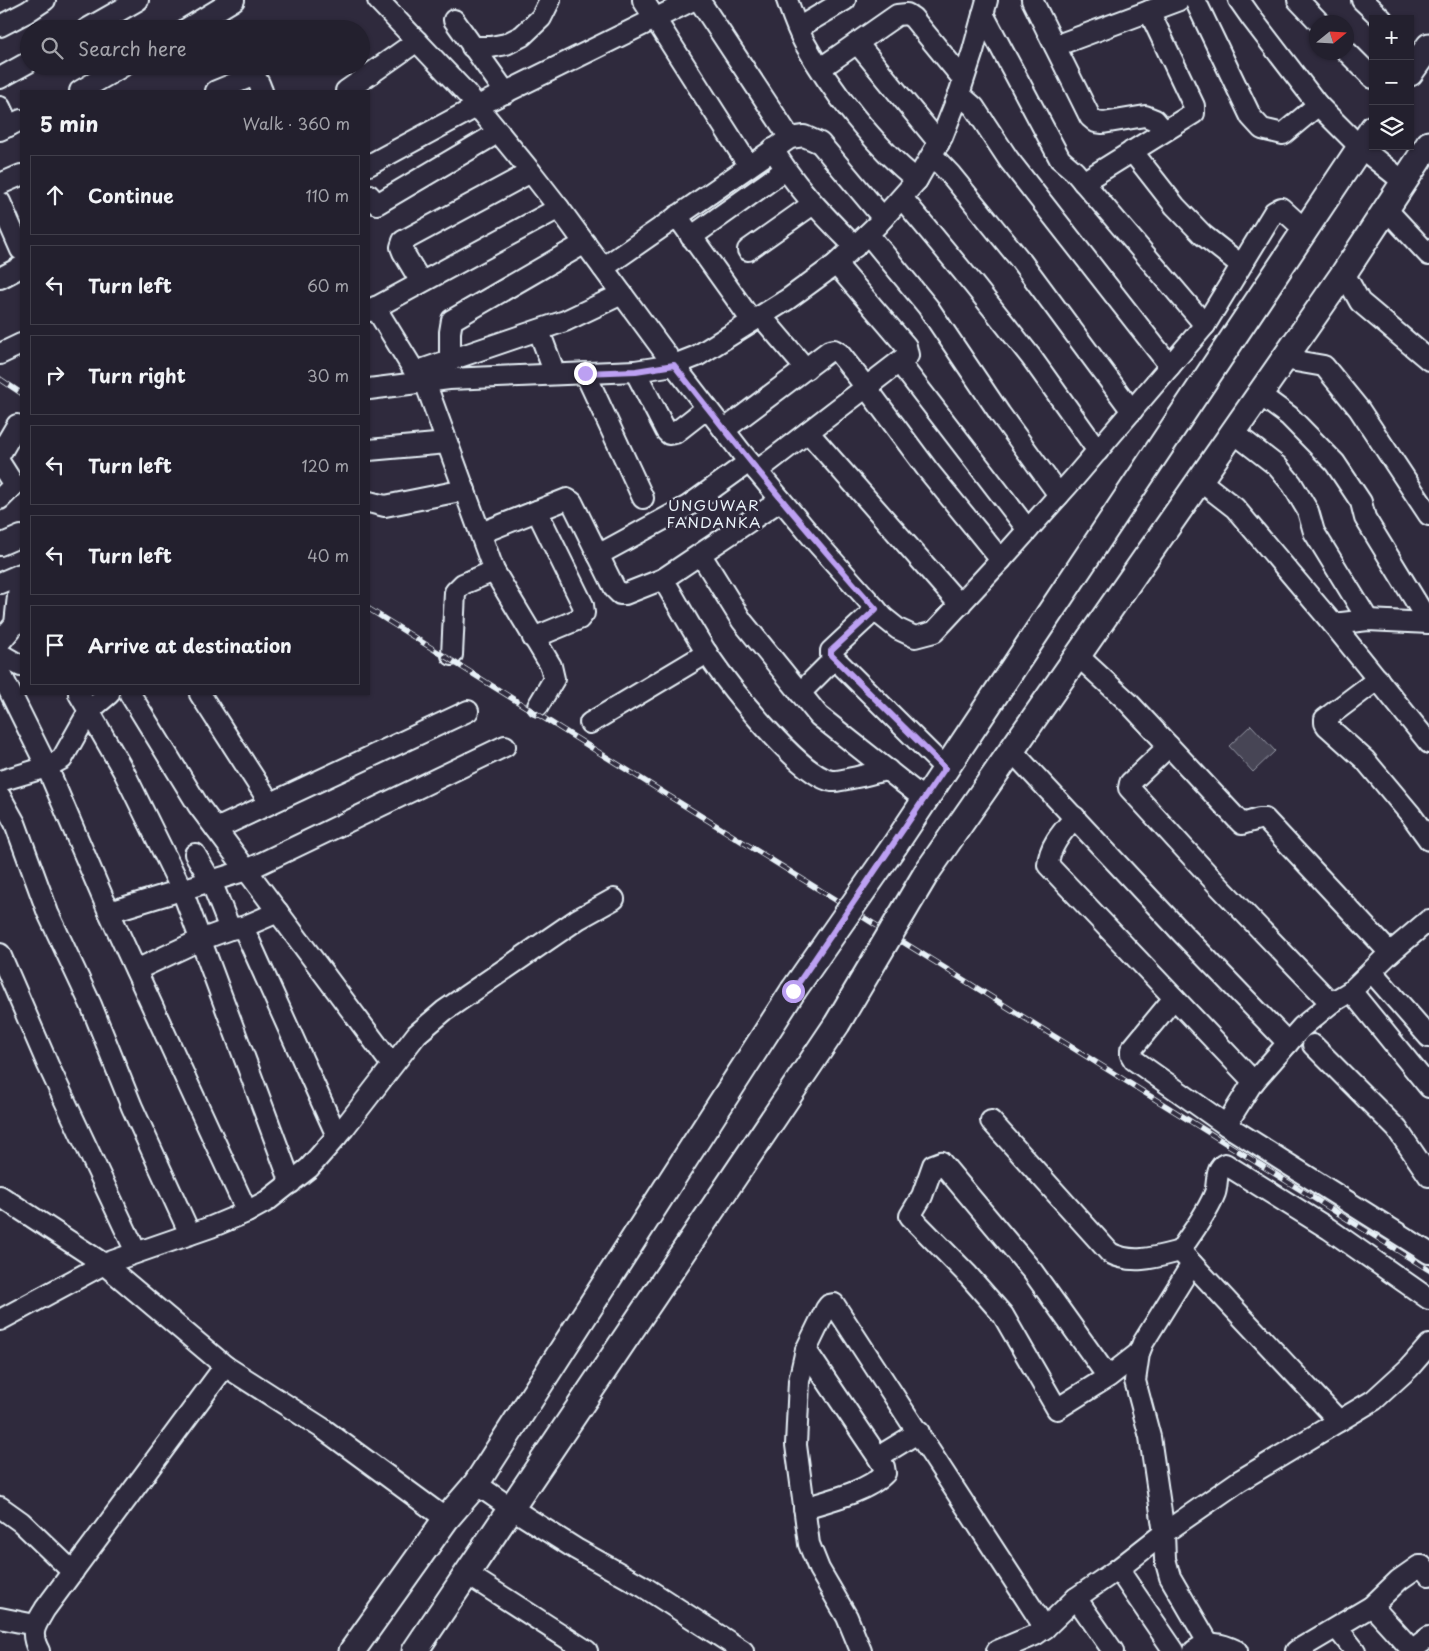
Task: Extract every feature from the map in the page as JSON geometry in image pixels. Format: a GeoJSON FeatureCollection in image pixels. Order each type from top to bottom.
{"type":"FeatureCollection","features":[{"type":"Feature","properties":{"kind":"main road"},"geometry":{"type":"LineString","coordinates":[[352,1651],[446,1519],[476,1484],[793,991],[894,844],[1366,138]]}},
{"type":"Feature","properties":{"kind":"main road"},"geometry":{"type":"LineString","coordinates":[[416,1651],[837,1024],[926,872],[1344,273],[1404,182],[1426,155]]}},
{"type":"Feature","properties":{"kind":"street"},"geometry":{"type":"LineString","coordinates":[[0,26],[24,6],[45,0]]}},
{"type":"Feature","properties":{"kind":"street"},"geometry":{"type":"LineString","coordinates":[[103,20],[138,0]]}},
{"type":"Feature","properties":{"kind":"street"},"geometry":{"type":"LineString","coordinates":[[201,20],[234,0]]}},
{"type":"Feature","properties":{"kind":"street"},"geometry":{"type":"LineString","coordinates":[[472,47],[491,47],[506,44],[522,36],[541,18],[550,0]]}},
{"type":"Feature","properties":{"kind":"street"},"geometry":{"type":"LineString","coordinates":[[643,0],[749,166]]}},
{"type":"Feature","properties":{"kind":"street"},"geometry":{"type":"LineString","coordinates":[[370,164],[478,106],[693,0]]}},
{"type":"Feature","properties":{"kind":"street"},"geometry":{"type":"LineString","coordinates":[[699,0],[782,144],[785,170],[813,204],[861,241],[928,307],[1000,414],[1059,494]]}},
{"type":"Feature","properties":{"kind":"street"},"geometry":{"type":"LineString","coordinates":[[787,0],[803,41],[849,109],[902,168],[917,180]]}},
{"type":"Feature","properties":{"kind":"street"},"geometry":{"type":"LineString","coordinates":[[798,28],[845,0]]}},
{"type":"Feature","properties":{"kind":"street"},"geometry":{"type":"LineString","coordinates":[[1032,0],[1090,117],[1096,122],[1103,123],[1145,116],[1155,120],[1164,131]]}},
{"type":"Feature","properties":{"kind":"street"},"geometry":{"type":"LineString","coordinates":[[1055,46],[1178,0]]}},
{"type":"Feature","properties":{"kind":"street"},"geometry":{"type":"LineString","coordinates":[[1195,0],[1251,117],[1262,129],[1283,134],[1318,106]]}},
{"type":"Feature","properties":{"kind":"street"},"geometry":{"type":"LineString","coordinates":[[1239,0],[1252,20],[1318,106],[1366,138],[1404,182]]}},
{"type":"Feature","properties":{"kind":"street"},"geometry":{"type":"LineString","coordinates":[[1298,0],[1312,15]]}},
{"type":"Feature","properties":{"kind":"street"},"geometry":{"type":"LineString","coordinates":[[1362,0],[1378,15]]}},
{"type":"Feature","properties":{"kind":"street"},"geometry":{"type":"LineString","coordinates":[[386,2],[417,41],[478,106],[531,172],[674,365],[753,467],[883,617],[898,629],[915,638],[934,632],[960,605],[1028,530],[1205,325],[1274,212],[1281,208],[1304,229]]}},
{"type":"Feature","properties":{"kind":"street"},"geometry":{"type":"LineString","coordinates":[[420,377],[449,379],[636,371],[674,365],[697,356],[788,299],[836,264],[861,241],[917,180],[935,149],[961,87],[985,7]]}},
{"type":"Feature","properties":{"kind":"street"},"geometry":{"type":"LineString","coordinates":[[985,7],[1060,159],[1084,182],[1205,325]]}},
{"type":"Feature","properties":{"kind":"street"},"geometry":{"type":"LineString","coordinates":[[1084,182],[1194,113],[1194,106],[1149,11]]}},
{"type":"Feature","properties":{"kind":"street"},"geometry":{"type":"LineString","coordinates":[[821,68],[898,14],[907,14],[913,18],[1019,173],[1170,366]]}},
{"type":"Feature","properties":{"kind":"street"},"geometry":{"type":"LineString","coordinates":[[454,20],[506,93]]}},
{"type":"Feature","properties":{"kind":"street"},"geometry":{"type":"LineString","coordinates":[[370,74],[417,41]]}},
{"type":"Feature","properties":{"kind":"street"},"geometry":{"type":"LineString","coordinates":[[857,43],[935,149],[951,175],[1021,261],[1132,411]]}},
{"type":"Feature","properties":{"kind":"street"},"geometry":{"type":"LineString","coordinates":[[1354,59],[1369,74]]}},
{"type":"Feature","properties":{"kind":"street"},"geometry":{"type":"LineString","coordinates":[[0,78],[20,67]]}},
{"type":"Feature","properties":{"kind":"street"},"geometry":{"type":"LineString","coordinates":[[82,90],[108,75]]}},
{"type":"Feature","properties":{"kind":"street"},"geometry":{"type":"LineString","coordinates":[[347,90],[369,75]]}},
{"type":"Feature","properties":{"kind":"street"},"geometry":{"type":"LineString","coordinates":[[218,90],[254,77],[261,90]]}},
{"type":"Feature","properties":{"kind":"street"},"geometry":{"type":"LineString","coordinates":[[0,107],[10,125]]}},
{"type":"Feature","properties":{"kind":"street"},"geometry":{"type":"LineString","coordinates":[[370,197],[377,204],[499,132]]}},
{"type":"Feature","properties":{"kind":"street"},"geometry":{"type":"LineString","coordinates":[[603,268],[782,144],[804,136],[820,142],[883,218]]}},
{"type":"Feature","properties":{"kind":"street"},"geometry":{"type":"LineString","coordinates":[[1132,151],[1181,212],[1204,235],[1241,265]]}},
{"type":"Feature","properties":{"kind":"street"},"geometry":{"type":"LineString","coordinates":[[691,237],[785,170]]}},
{"type":"Feature","properties":{"kind":"street"},"geometry":{"type":"LineString","coordinates":[[422,282],[403,252],[401,247],[403,241],[531,172]]}},
{"type":"Feature","properties":{"kind":"street"},"geometry":{"type":"LineString","coordinates":[[0,184],[20,175]]}},
{"type":"Feature","properties":{"kind":"street"},"geometry":{"type":"LineString","coordinates":[[902,198],[1031,357],[1098,450]]}},
{"type":"Feature","properties":{"kind":"street"},"geometry":{"type":"LineString","coordinates":[[0,202],[5,228],[20,249]]}},
{"type":"Feature","properties":{"kind":"street"},"geometry":{"type":"LineString","coordinates":[[748,250],[813,204]]}},
{"type":"Feature","properties":{"kind":"street"},"geometry":{"type":"LineString","coordinates":[[538,706],[554,679],[550,666],[494,570],[448,443],[420,377],[372,309],[559,208]]}},
{"type":"Feature","properties":{"kind":"street"},"geometry":{"type":"LineString","coordinates":[[1386,209],[1429,255]]}},
{"type":"Feature","properties":{"kind":"street"},"geometry":{"type":"LineString","coordinates":[[677,216],[691,237],[756,318],[806,369]]}},
{"type":"Feature","properties":{"kind":"street"},"geometry":{"type":"LineString","coordinates":[[450,360],[452,320],[585,243]]}},
{"type":"Feature","properties":{"kind":"street"},"geometry":{"type":"LineString","coordinates":[[598,555],[688,506],[808,432],[908,355],[906,346],[836,264]]}},
{"type":"Feature","properties":{"kind":"street"},"geometry":{"type":"LineString","coordinates":[[0,278],[20,268]]}},
{"type":"Feature","properties":{"kind":"street"},"geometry":{"type":"LineString","coordinates":[[1344,273],[1360,302],[1429,360]]}},
{"type":"Feature","properties":{"kind":"street"},"geometry":{"type":"LineString","coordinates":[[370,389],[420,377],[450,360],[539,331],[622,294]]}},
{"type":"Feature","properties":{"kind":"street"},"geometry":{"type":"LineString","coordinates":[[539,331],[555,374]]}},
{"type":"Feature","properties":{"kind":"street"},"geometry":{"type":"LineString","coordinates":[[0,354],[20,344]]}},
{"type":"Feature","properties":{"kind":"street"},"geometry":{"type":"LineString","coordinates":[[724,430],[829,351],[834,350],[839,353],[1001,560]]}},
{"type":"Feature","properties":{"kind":"street"},"geometry":{"type":"LineString","coordinates":[[1284,359],[1324,366],[1359,409],[1429,514]]}},
{"type":"Feature","properties":{"kind":"street"},"geometry":{"type":"LineString","coordinates":[[899,362],[1028,530]]}},
{"type":"Feature","properties":{"kind":"street"},"geometry":{"type":"LineString","coordinates":[[636,371],[669,434],[675,433],[707,408]]}},
{"type":"Feature","properties":{"kind":"street"},"geometry":{"type":"LineString","coordinates":[[585,373],[643,498]]}},
{"type":"Feature","properties":{"kind":"street"},"geometry":{"type":"LineString","coordinates":[[1259,394],[1289,416],[1335,463],[1362,502],[1365,518],[1429,623]]}},
{"type":"Feature","properties":{"kind":"street"},"geometry":{"type":"LineString","coordinates":[[0,454],[13,426]]}},
{"type":"Feature","properties":{"kind":"street"},"geometry":{"type":"LineString","coordinates":[[808,432],[960,605]]}},
{"type":"Feature","properties":{"kind":"street"},"geometry":{"type":"LineString","coordinates":[[1233,432],[1277,466],[1292,484],[1308,511],[1314,532],[1368,620]]}},
{"type":"Feature","properties":{"kind":"street"},"geometry":{"type":"LineString","coordinates":[[370,450],[448,443]]}},
{"type":"Feature","properties":{"kind":"street"},"geometry":{"type":"LineString","coordinates":[[0,464],[18,490],[0,499]]}},
{"type":"Feature","properties":{"kind":"street"},"geometry":{"type":"LineString","coordinates":[[1199,480],[1235,508],[1333,624],[1429,743]]}},
{"type":"Feature","properties":{"kind":"street"},"geometry":{"type":"LineString","coordinates":[[370,502],[384,506],[465,490]]}},
{"type":"Feature","properties":{"kind":"street"},"geometry":{"type":"LineString","coordinates":[[481,533],[567,499],[572,502],[615,589],[620,594],[625,594],[663,579],[781,500]]}},
{"type":"Feature","properties":{"kind":"street"},"geometry":{"type":"LineString","coordinates":[[533,638],[580,619],[584,613],[583,605],[537,511]]}},
{"type":"Feature","properties":{"kind":"street"},"geometry":{"type":"LineString","coordinates":[[0,545],[20,536]]}},
{"type":"Feature","properties":{"kind":"street"},"geometry":{"type":"LineString","coordinates":[[701,555],[742,620],[819,716],[924,799]]}},
{"type":"Feature","properties":{"kind":"street"},"geometry":{"type":"LineString","coordinates":[[452,654],[455,592],[463,584],[494,570]]}},
{"type":"Feature","properties":{"kind":"street"},"geometry":{"type":"LineString","coordinates":[[663,579],[707,653],[727,682],[784,747],[814,773],[832,781],[888,770]]}},
{"type":"Feature","properties":{"kind":"street"},"geometry":{"type":"LineString","coordinates":[[0,642],[15,624],[15,582]]}},
{"type":"Feature","properties":{"kind":"street"},"geometry":{"type":"LineString","coordinates":[[876,609],[831,651],[831,655],[945,768]]}},
{"type":"Feature","properties":{"kind":"street"},"geometry":{"type":"LineString","coordinates":[[1333,624],[1368,620],[1429,623]]}},
{"type":"Feature","properties":{"kind":"street"},"geometry":{"type":"LineString","coordinates":[[590,723],[707,653]]}},
{"type":"Feature","properties":{"kind":"street"},"geometry":{"type":"LineString","coordinates":[[0,654],[20,665]]}},
{"type":"Feature","properties":{"kind":"street"},"geometry":{"type":"LineString","coordinates":[[1077,656],[1128,702],[1242,824],[1259,819],[1265,820],[1390,953]]}},
{"type":"Feature","properties":{"kind":"street"},"geometry":{"type":"LineString","coordinates":[[800,693],[834,659]]}},
{"type":"Feature","properties":{"kind":"street"},"geometry":{"type":"LineString","coordinates":[[0,672],[47,767],[109,912],[247,1212]]}},
{"type":"Feature","properties":{"kind":"street"},"geometry":{"type":"LineString","coordinates":[[1378,679],[1325,719],[1325,722],[1327,726],[1365,760],[1429,840]]}},
{"type":"Feature","properties":{"kind":"street"},"geometry":{"type":"LineString","coordinates":[[84,702],[106,695]]}},
{"type":"Feature","properties":{"kind":"street"},"geometry":{"type":"LineString","coordinates":[[131,695],[198,805],[392,1065]]}},
{"type":"Feature","properties":{"kind":"street"},"geometry":{"type":"LineString","coordinates":[[201,695],[270,803]]}},
{"type":"Feature","properties":{"kind":"street"},"geometry":{"type":"LineString","coordinates":[[0,781],[47,767],[62,759],[84,702]]}},
{"type":"Feature","properties":{"kind":"street"},"geometry":{"type":"LineString","coordinates":[[84,702],[124,772],[182,890],[291,1183]]}},
{"type":"Feature","properties":{"kind":"street"},"geometry":{"type":"LineString","coordinates":[[169,864],[195,854],[270,803],[468,710]]}},
{"type":"Feature","properties":{"kind":"street"},"geometry":{"type":"LineString","coordinates":[[109,912],[247,870],[505,746]]}},
{"type":"Feature","properties":{"kind":"street"},"geometry":{"type":"LineString","coordinates":[[1169,746],[1130,783],[1130,788],[1215,882],[1331,1003]]}},
{"type":"Feature","properties":{"kind":"street"},"geometry":{"type":"LineString","coordinates":[[1012,750],[1175,926],[1288,1043]]}},
{"type":"Feature","properties":{"kind":"street"},"geometry":{"type":"LineString","coordinates":[[0,796],[7,827],[91,1005],[132,1107],[190,1234]]}},
{"type":"Feature","properties":{"kind":"street"},"geometry":{"type":"LineString","coordinates":[[1075,817],[1056,840],[1048,859],[1048,865],[1254,1082]]}},
{"type":"Feature","properties":{"kind":"street"},"geometry":{"type":"LineString","coordinates":[[195,854],[236,928],[337,1136]]}},
{"type":"Feature","properties":{"kind":"street"},"geometry":{"type":"LineString","coordinates":[[0,1320],[104,1264],[247,1212],[267,1201],[308,1168],[337,1136],[417,1034],[444,1011],[578,918],[614,899]]}},
{"type":"Feature","properties":{"kind":"street"},"geometry":{"type":"LineString","coordinates":[[136,970],[200,940],[278,912]]}},
{"type":"Feature","properties":{"kind":"street"},"geometry":{"type":"LineString","coordinates":[[1226,1125],[1254,1082],[1302,1027],[1331,1003],[1351,991],[1390,953],[1429,920]]}},
{"type":"Feature","properties":{"kind":"street"},"geometry":{"type":"LineString","coordinates":[[0,954],[48,1065],[136,1252]]}},
{"type":"Feature","properties":{"kind":"street"},"geometry":{"type":"LineString","coordinates":[[1372,972],[1429,1037]]}},
{"type":"Feature","properties":{"kind":"street"},"geometry":{"type":"LineString","coordinates":[[1351,991],[1429,1087]]}},
{"type":"Feature","properties":{"kind":"street"},"geometry":{"type":"LineString","coordinates":[[1174,998],[1131,1050],[1130,1055],[1134,1060],[1226,1125],[1429,1253]]}},
{"type":"Feature","properties":{"kind":"street"},"geometry":{"type":"LineString","coordinates":[[1313,1045],[1397,1129],[1429,1176]]}},
{"type":"Feature","properties":{"kind":"street"},"geometry":{"type":"LineString","coordinates":[[991,1121],[1110,1254],[1120,1258],[1136,1260],[1186,1257]]}},
{"type":"Feature","properties":{"kind":"street"},"geometry":{"type":"LineString","coordinates":[[1108,1377],[1062,1310],[1033,1272],[941,1162],[933,1165],[922,1196],[910,1216],[968,1275],[1003,1315],[1057,1408],[1108,1377],[1139,1354]]}},
{"type":"Feature","properties":{"kind":"street"},"geometry":{"type":"LineString","coordinates":[[1237,1651],[1221,1644],[1202,1648],[1170,1577],[1165,1559],[1164,1533],[1150,1437],[1135,1381],[1139,1354],[1143,1343],[1186,1257],[1216,1190],[1219,1169],[1225,1164],[1329,1229],[1429,1299]]}},
{"type":"Feature","properties":{"kind":"street"},"geometry":{"type":"LineString","coordinates":[[0,1196],[104,1264],[225,1366],[322,1428],[446,1519]]}},
{"type":"Feature","properties":{"kind":"street"},"geometry":{"type":"LineString","coordinates":[[1186,1257],[1339,1421]]}},
{"type":"Feature","properties":{"kind":"street"},"geometry":{"type":"LineString","coordinates":[[861,1651],[847,1617],[819,1569],[812,1553],[807,1534],[796,1444],[799,1381],[806,1350],[826,1308],[834,1304],[1045,1628]]}},
{"type":"Feature","properties":{"kind":"street"},"geometry":{"type":"LineString","coordinates":[[997,1651],[1035,1635],[1045,1628],[1076,1598],[1239,1481],[1374,1400],[1429,1346]]}},
{"type":"Feature","properties":{"kind":"street"},"geometry":{"type":"LineString","coordinates":[[804,1508],[846,1496],[880,1479],[885,1473],[878,1457],[806,1350]]}},
{"type":"Feature","properties":{"kind":"street"},"geometry":{"type":"LineString","coordinates":[[39,1651],[33,1640],[35,1625],[225,1366]]}},
{"type":"Feature","properties":{"kind":"street"},"geometry":{"type":"LineString","coordinates":[[878,1457],[918,1432]]}},
{"type":"Feature","properties":{"kind":"street"},"geometry":{"type":"LineString","coordinates":[[476,1484],[576,1548],[644,1586],[743,1651]]}},
{"type":"Feature","properties":{"kind":"street"},"geometry":{"type":"LineString","coordinates":[[0,1507],[21,1522],[73,1572]]}},
{"type":"Feature","properties":{"kind":"street"},"geometry":{"type":"LineString","coordinates":[[1296,1651],[1372,1606],[1399,1580],[1419,1566],[1422,1566],[1429,1575]]}},
{"type":"Feature","properties":{"kind":"street"},"geometry":{"type":"LineString","coordinates":[[1118,1569],[1174,1651]]}},
{"type":"Feature","properties":{"kind":"street"},"geometry":{"type":"LineString","coordinates":[[467,1574],[587,1651]]}},
{"type":"Feature","properties":{"kind":"street"},"geometry":{"type":"LineString","coordinates":[[1076,1598],[1113,1651]]}},
{"type":"Feature","properties":{"kind":"street"},"geometry":{"type":"LineString","coordinates":[[1372,1606],[1412,1650],[1429,1637]]}},
{"type":"Feature","properties":{"kind":"street"},"geometry":{"type":"LineString","coordinates":[[0,1618],[35,1625]]}},
{"type":"Feature","properties":{"kind":"street"},"geometry":{"type":"LineString","coordinates":[[1337,1628],[1354,1651]]}},
{"type":"Feature","properties":{"kind":"shaded area"},"geometry":{"type":"Polygon","coordinates":[[[1251,725],[1275,751],[1253,772],[1229,746],[1251,725]]]}},
{"type":"Feature","properties":{"kind":"railway"},"geometry":{"type":"LineString","coordinates":[[0,379],[20,392]]}},
{"type":"Feature","properties":{"kind":"railway"},"geometry":{"type":"LineString","coordinates":[[370,610],[1429,1270]]}},
{"type":"Feature","properties":{"kind":"district","name":"UNGUWAR FANDANKA"},"geometry":{"type":"Point","coordinates":[714,514]}},
{"type":"Feature","properties":{"kind":"route"},"geometry":{"type":"LineString","coordinates":[[585,373],[636,371],[674,365],[741,452],[817,543],[876,609],[831,651],[831,655],[945,768],[793,991]]}}]}
